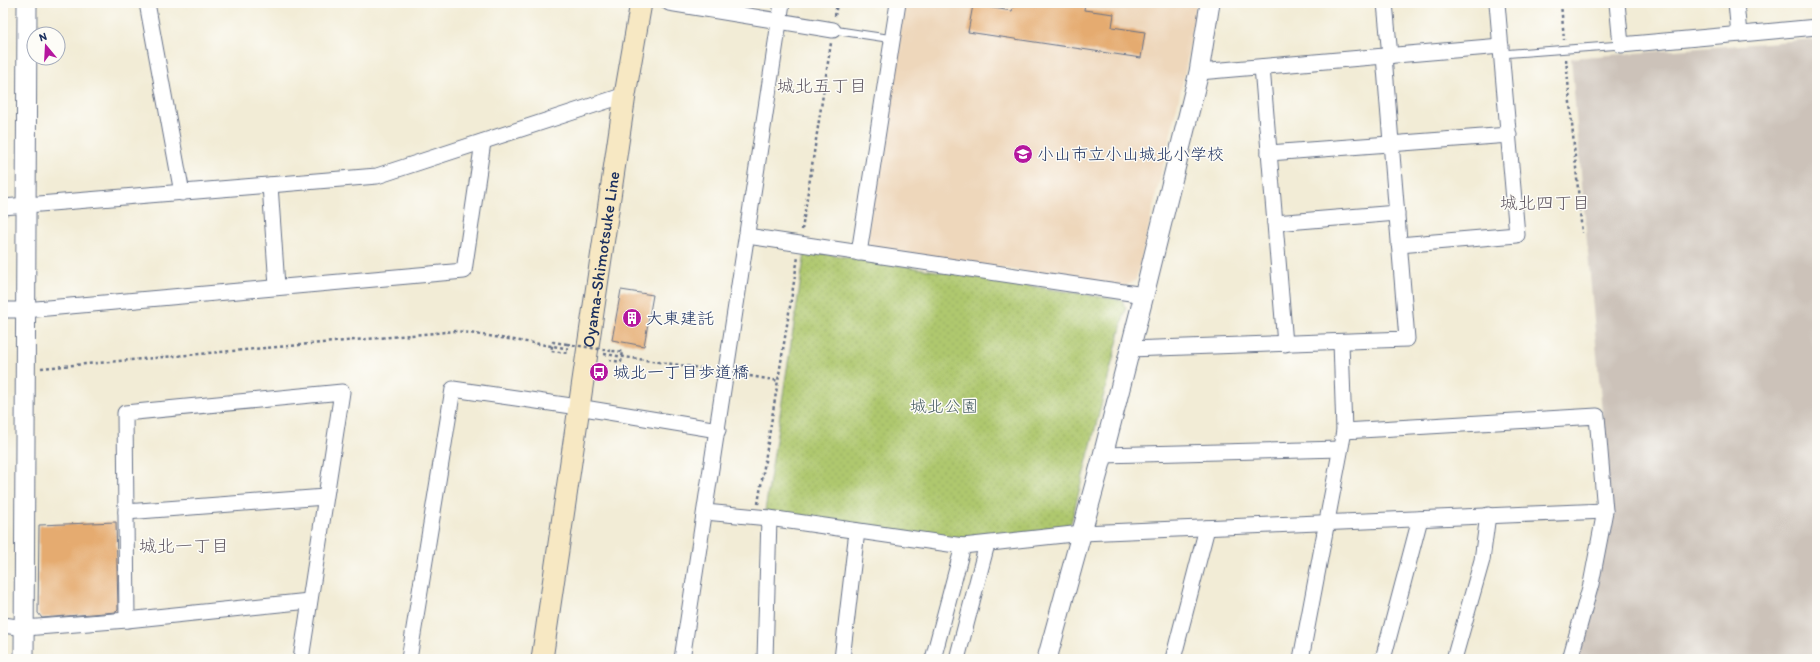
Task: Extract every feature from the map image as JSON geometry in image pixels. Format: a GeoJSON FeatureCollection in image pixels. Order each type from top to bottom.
{"type":"FeatureCollection","features":[{"type":"Feature","properties":{"kind":"main road","name":"Oyama-Shimotsuke Line"},"geometry":{"type":"LineString","coordinates":[[542,659],[578,407],[577,352],[641,3]]}},
{"type":"Feature","properties":{"kind":"street"},"geometry":{"type":"LineString","coordinates":[[24,659],[27,3]]}},
{"type":"Feature","properties":{"kind":"street"},"geometry":{"type":"LineString","coordinates":[[147,3],[182,193]]}},
{"type":"Feature","properties":{"kind":"street"},"geometry":{"type":"LineString","coordinates":[[669,3],[833,30]]}},
{"type":"Feature","properties":{"kind":"street"},"geometry":{"type":"LineString","coordinates":[[682,659],[782,3]]}},
{"type":"Feature","properties":{"kind":"street"},"geometry":{"type":"LineString","coordinates":[[859,253],[898,3]]}},
{"type":"Feature","properties":{"kind":"street"},"geometry":{"type":"LineString","coordinates":[[1048,659],[1103,456],[1129,349],[1144,296],[1199,72],[1210,3]]}},
{"type":"Feature","properties":{"kind":"street"},"geometry":{"type":"LineString","coordinates":[[1129,349],[1407,339],[1391,143],[1385,3]]}},
{"type":"Feature","properties":{"kind":"street"},"geometry":{"type":"LineString","coordinates":[[1400,245],[1517,235],[1497,3]]}},
{"type":"Feature","properties":{"kind":"street"},"geometry":{"type":"LineString","coordinates":[[1617,3],[1621,45],[1817,26]]}},
{"type":"Feature","properties":{"kind":"street"},"geometry":{"type":"LineString","coordinates":[[1736,3],[1739,34]]}},
{"type":"Feature","properties":{"kind":"street"},"geometry":{"type":"LineString","coordinates":[[1199,72],[1387,56],[1501,50]]}},
{"type":"Feature","properties":{"kind":"street"},"geometry":{"type":"LineString","coordinates":[[1262,67],[1285,344]]}},
{"type":"Feature","properties":{"kind":"street"},"geometry":{"type":"LineString","coordinates":[[3,207],[26,207],[377,176],[625,95]]}},
{"type":"Feature","properties":{"kind":"street"},"geometry":{"type":"LineString","coordinates":[[1269,153],[1509,135]]}},
{"type":"Feature","properties":{"kind":"street"},"geometry":{"type":"LineString","coordinates":[[3,310],[25,310],[277,286],[464,271],[483,142]]}},
{"type":"Feature","properties":{"kind":"street"},"geometry":{"type":"LineString","coordinates":[[270,185],[277,286]]}},
{"type":"Feature","properties":{"kind":"street"},"geometry":{"type":"LineString","coordinates":[[1275,223],[1396,213]]}},
{"type":"Feature","properties":{"kind":"street"},"geometry":{"type":"LineString","coordinates":[[747,236],[1144,296]]}},
{"type":"Feature","properties":{"kind":"street"},"geometry":{"type":"LineString","coordinates":[[1301,659],[1328,523],[1344,431],[1341,342]]}},
{"type":"Feature","properties":{"kind":"street"},"geometry":{"type":"LineString","coordinates":[[409,659],[453,389],[578,407],[718,430]]}},
{"type":"Feature","properties":{"kind":"street"},"geometry":{"type":"LineString","coordinates":[[127,620],[125,413],[342,392],[301,659]]}},
{"type":"Feature","properties":{"kind":"street"},"geometry":{"type":"LineString","coordinates":[[1344,431],[1598,416],[1605,511],[1591,584],[1570,659]]}},
{"type":"Feature","properties":{"kind":"street"},"geometry":{"type":"LineString","coordinates":[[1103,456],[1340,449]]}},
{"type":"Feature","properties":{"kind":"street"},"geometry":{"type":"LineString","coordinates":[[126,512],[325,497]]}},
{"type":"Feature","properties":{"kind":"street"},"geometry":{"type":"LineString","coordinates":[[705,512],[763,518],[962,546],[1082,533],[1605,511]]}},
{"type":"Feature","properties":{"kind":"street"},"geometry":{"type":"LineString","coordinates":[[1454,659],[1482,560],[1488,516]]}},
{"type":"Feature","properties":{"kind":"street"},"geometry":{"type":"LineString","coordinates":[[763,518],[765,659]]}},
{"type":"Feature","properties":{"kind":"street"},"geometry":{"type":"LineString","coordinates":[[1383,659],[1420,519]]}},
{"type":"Feature","properties":{"kind":"street"},"geometry":{"type":"LineString","coordinates":[[1173,659],[1207,528]]}},
{"type":"Feature","properties":{"kind":"street"},"geometry":{"type":"LineString","coordinates":[[842,659],[857,531]]}},
{"type":"Feature","properties":{"kind":"street"},"geometry":{"type":"LineString","coordinates":[[957,659],[987,544]]}},
{"type":"Feature","properties":{"kind":"street"},"geometry":{"type":"LineString","coordinates":[[933,659],[962,546]]}},
{"type":"Feature","properties":{"kind":"street"},"geometry":{"type":"LineString","coordinates":[[3,625],[25,628],[127,620],[309,601]]}},
{"type":"Feature","properties":{"kind":"lane"},"geometry":{"type":"LineString","coordinates":[[833,30],[893,39]]}},
{"type":"Feature","properties":{"kind":"lane"},"geometry":{"type":"LineString","coordinates":[[1501,50],[1621,45]]}},
{"type":"Feature","properties":{"kind":"path"},"geometry":{"type":"LineString","coordinates":[[1561,3],[1582,233]]}},
{"type":"Feature","properties":{"kind":"path"},"geometry":{"type":"LineString","coordinates":[[763,518],[779,381],[833,30]]}},
{"type":"Feature","properties":{"kind":"path"},"geometry":{"type":"LineString","coordinates":[[25,369],[457,331],[577,352],[726,372],[779,381]]}},
{"type":"Feature","properties":{"kind":"path"},"geometry":{"type":"LineString","coordinates":[[577,352],[551,351],[553,342],[623,352],[621,362],[608,360]]}},
{"type":"Feature","properties":{"kind":"shaded area","name":"小山市立小山城北小学校"},"geometry":{"type":"Polygon","coordinates":[[[904,3],[1196,3],[1186,68],[1136,280],[1124,287],[872,248],[867,239],[904,3]]]}},
{"type":"Feature","properties":{"kind":"shaded area"},"geometry":{"type":"Polygon","coordinates":[[[1817,39],[1817,659],[1577,659],[1611,515],[1571,58],[1817,39]]]}},
{"type":"Feature","properties":{"kind":"green space","name":"城北公園"},"geometry":{"type":"Polygon","coordinates":[[[808,251],[1121,300],[1126,308],[1071,523],[1064,529],[977,539],[936,538],[765,511],[805,253],[808,251]]]}},
{"type":"Feature","properties":{"kind":"building"},"geometry":{"type":"Polygon","coordinates":[[[1014,3],[1085,3],[1084,10],[1114,14],[1112,27],[1145,32],[1141,58],[968,32],[973,5],[1012,11],[1014,3]]]}},
{"type":"Feature","properties":{"kind":"building","name":"大東建託"},"geometry":{"type":"Polygon","coordinates":[[[621,290],[653,295],[644,346],[612,340],[621,290]]]}},
{"type":"Feature","properties":{"kind":"building"},"geometry":{"type":"Polygon","coordinates":[[[116,522],[118,610],[116,612],[42,618],[38,613],[39,525],[116,522]]]}},
{"type":"Feature","properties":{"kind":"place","name":"小山市立小山城北小学校"},"geometry":{"type":"Point","coordinates":[1023,154]}},
{"type":"Feature","properties":{"kind":"place","name":"大東建託"},"geometry":{"type":"Point","coordinates":[632,318]}},
{"type":"Feature","properties":{"kind":"place","name":"城北一丁目歩道橋"},"geometry":{"type":"Point","coordinates":[599,372]}},
{"type":"Feature","properties":{"kind":"district","name":"城北五丁目"},"geometry":{"type":"Point","coordinates":[822,86]}},
{"type":"Feature","properties":{"kind":"district","name":"城北四丁目"},"geometry":{"type":"Point","coordinates":[1545,203]}},
{"type":"Feature","properties":{"kind":"district","name":"城北一丁目"},"geometry":{"type":"Point","coordinates":[184,546]}}]}
